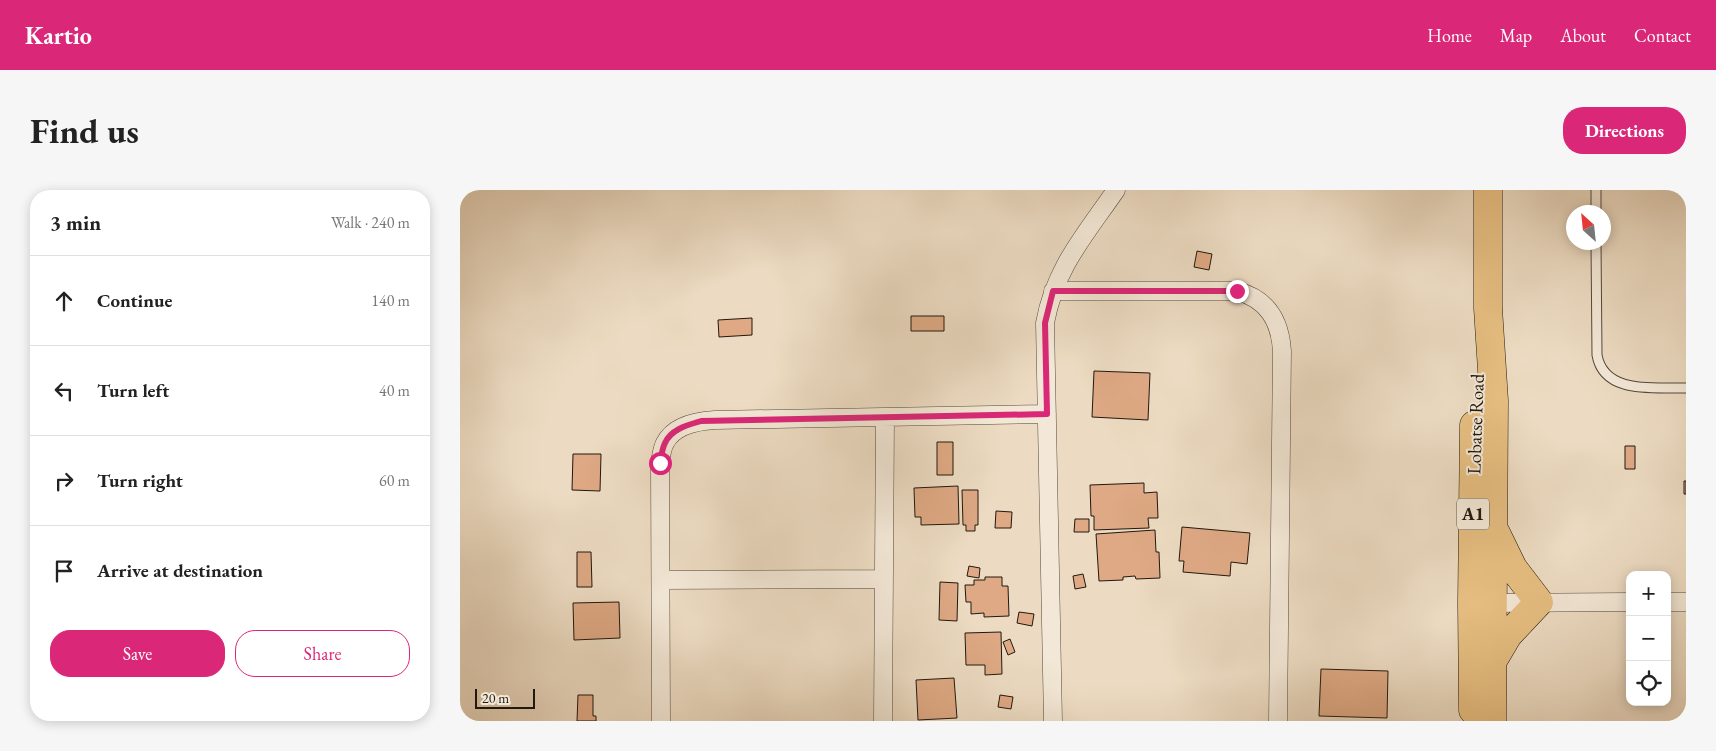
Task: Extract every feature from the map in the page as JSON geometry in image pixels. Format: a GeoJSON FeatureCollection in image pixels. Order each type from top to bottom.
{"type":"FeatureCollection","features":[{"type":"Feature","properties":{"kind":"highway","name":"Lobatse Road"},"geometry":{"type":"LineString","coordinates":[[1474,721],[1482,603],[1492,524],[1494,401],[1488,308],[1488,190]]}},
{"type":"Feature","properties":{"kind":"highway","name":"Lobatse Road"},"geometry":{"type":"LineString","coordinates":[[1488,308],[1478,353],[1475,395],[1482,603],[1492,663],[1492,721]]}},
{"type":"Feature","properties":{"kind":"highway"},"geometry":{"type":"LineString","coordinates":[[1492,524],[1513,568],[1539,602],[1508,636],[1492,663]]}},
{"type":"Feature","properties":{"kind":"street"},"geometry":{"type":"LineString","coordinates":[[1053,721],[1045,323],[1053,291],[1066,261],[1116,190]]}},
{"type":"Feature","properties":{"kind":"street"},"geometry":{"type":"LineString","coordinates":[[1053,291],[1237,291],[1254,296],[1264,304],[1274,318],[1281,340],[1282,351],[1278,721]]}},
{"type":"Feature","properties":{"kind":"street"},"geometry":{"type":"LineString","coordinates":[[661,721],[660,463],[665,442],[674,432],[684,426],[701,421],[715,420],[1047,414]]}},
{"type":"Feature","properties":{"kind":"street"},"geometry":{"type":"LineString","coordinates":[[884,417],[884,721]]}},
{"type":"Feature","properties":{"kind":"street"},"geometry":{"type":"LineString","coordinates":[[660,580],[884,579]]}},
{"type":"Feature","properties":{"kind":"street"},"geometry":{"type":"LineString","coordinates":[[1482,603],[1626,602]]}},
{"type":"Feature","properties":{"kind":"street"},"geometry":{"type":"LineString","coordinates":[[1671,602],[1686,602]]}},
{"type":"Feature","properties":{"kind":"lane"},"geometry":{"type":"LineString","coordinates":[[1596,190],[1596,205]]}},
{"type":"Feature","properties":{"kind":"lane"},"geometry":{"type":"LineString","coordinates":[[1596,250],[1597,355],[1598,363],[1602,370],[1609,378],[1626,386],[1686,388]]}},
{"type":"Feature","properties":{"kind":"building"},"geometry":{"type":"Polygon","coordinates":[[[1197,251],[1212,254],[1209,270],[1194,267],[1197,251]]]}},
{"type":"Feature","properties":{"kind":"building"},"geometry":{"type":"Polygon","coordinates":[[[911,316],[944,316],[944,331],[911,331],[911,316]]]}},
{"type":"Feature","properties":{"kind":"building"},"geometry":{"type":"Polygon","coordinates":[[[752,318],[752,335],[719,337],[718,320],[752,318]]]}},
{"type":"Feature","properties":{"kind":"building"},"geometry":{"type":"Polygon","coordinates":[[[1094,371],[1150,373],[1148,420],[1092,417],[1094,371]]]}},
{"type":"Feature","properties":{"kind":"building"},"geometry":{"type":"Polygon","coordinates":[[[937,442],[953,442],[953,475],[937,475],[937,442]]]}},
{"type":"Feature","properties":{"kind":"building"},"geometry":{"type":"Polygon","coordinates":[[[1625,446],[1635,446],[1635,469],[1625,469],[1625,446]]]}},
{"type":"Feature","properties":{"kind":"building"},"geometry":{"type":"Polygon","coordinates":[[[573,454],[601,454],[600,491],[572,490],[573,454]]]}},
{"type":"Feature","properties":{"kind":"building"},"geometry":{"type":"Polygon","coordinates":[[[1684,481],[1686,481],[1686,494],[1684,494],[1684,481]]]}},
{"type":"Feature","properties":{"kind":"building"},"geometry":{"type":"Polygon","coordinates":[[[1144,483],[1144,493],[1157,492],[1158,518],[1148,518],[1149,528],[1094,530],[1094,516],[1091,516],[1090,485],[1144,483]]]}},
{"type":"Feature","properties":{"kind":"building"},"geometry":{"type":"Polygon","coordinates":[[[958,486],[959,524],[921,525],[921,517],[915,517],[914,488],[958,486]]]}},
{"type":"Feature","properties":{"kind":"building"},"geometry":{"type":"Polygon","coordinates":[[[962,490],[978,490],[978,525],[975,525],[975,531],[966,531],[966,525],[963,525],[962,490]]]}},
{"type":"Feature","properties":{"kind":"building"},"geometry":{"type":"Polygon","coordinates":[[[996,511],[1012,512],[1011,528],[995,528],[996,511]]]}},
{"type":"Feature","properties":{"kind":"building"},"geometry":{"type":"Polygon","coordinates":[[[1075,519],[1089,519],[1089,532],[1074,532],[1075,519]]]}},
{"type":"Feature","properties":{"kind":"building"},"geometry":{"type":"Polygon","coordinates":[[[1182,527],[1250,533],[1247,564],[1231,562],[1230,576],[1183,572],[1184,561],[1179,561],[1182,527]]]}},
{"type":"Feature","properties":{"kind":"building"},"geometry":{"type":"Polygon","coordinates":[[[1155,530],[1156,552],[1159,552],[1160,578],[1136,579],[1135,576],[1123,577],[1123,580],[1099,581],[1096,534],[1155,530]]]}},
{"type":"Feature","properties":{"kind":"building"},"geometry":{"type":"Polygon","coordinates":[[[577,552],[591,552],[592,587],[577,587],[577,552]]]}},
{"type":"Feature","properties":{"kind":"building"},"geometry":{"type":"Polygon","coordinates":[[[969,566],[980,568],[979,578],[967,576],[969,566]]]}},
{"type":"Feature","properties":{"kind":"building"},"geometry":{"type":"Polygon","coordinates":[[[1083,574],[1086,587],[1075,589],[1073,576],[1083,574]]]}},
{"type":"Feature","properties":{"kind":"building"},"geometry":{"type":"Polygon","coordinates":[[[985,577],[1002,577],[1002,586],[1008,586],[1009,616],[984,617],[984,613],[971,614],[971,602],[966,602],[965,585],[974,585],[974,580],[985,580],[985,577]]]}},
{"type":"Feature","properties":{"kind":"building"},"geometry":{"type":"Polygon","coordinates":[[[940,582],[958,583],[957,621],[939,620],[940,582]]]}},
{"type":"Feature","properties":{"kind":"building"},"geometry":{"type":"Polygon","coordinates":[[[619,602],[620,638],[574,640],[573,603],[619,602]]]}},
{"type":"Feature","properties":{"kind":"building"},"geometry":{"type":"Polygon","coordinates":[[[1019,612],[1034,614],[1032,626],[1017,623],[1019,612]]]}},
{"type":"Feature","properties":{"kind":"building"},"geometry":{"type":"Polygon","coordinates":[[[1001,632],[1002,674],[985,675],[985,665],[966,665],[965,633],[1001,632]]]}},
{"type":"Feature","properties":{"kind":"building"},"geometry":{"type":"Polygon","coordinates":[[[1010,639],[1015,652],[1008,655],[1003,642],[1010,639]]]}},
{"type":"Feature","properties":{"kind":"building"},"geometry":{"type":"Polygon","coordinates":[[[1321,669],[1388,671],[1387,718],[1319,716],[1321,669]]]}},
{"type":"Feature","properties":{"kind":"building"},"geometry":{"type":"Polygon","coordinates":[[[954,678],[957,718],[918,720],[916,680],[954,678]]]}},
{"type":"Feature","properties":{"kind":"building"},"geometry":{"type":"Polygon","coordinates":[[[578,695],[593,695],[593,716],[596,716],[596,721],[577,721],[578,695]]]}},
{"type":"Feature","properties":{"kind":"building"},"geometry":{"type":"Polygon","coordinates":[[[1000,695],[1013,697],[1011,709],[998,707],[1000,695]]]}},
{"type":"Feature","properties":{"kind":"route"},"geometry":{"type":"LineString","coordinates":[[660,463],[665,442],[674,432],[684,426],[701,421],[1047,414],[1045,323],[1053,291],[1237,291]]}}]}
